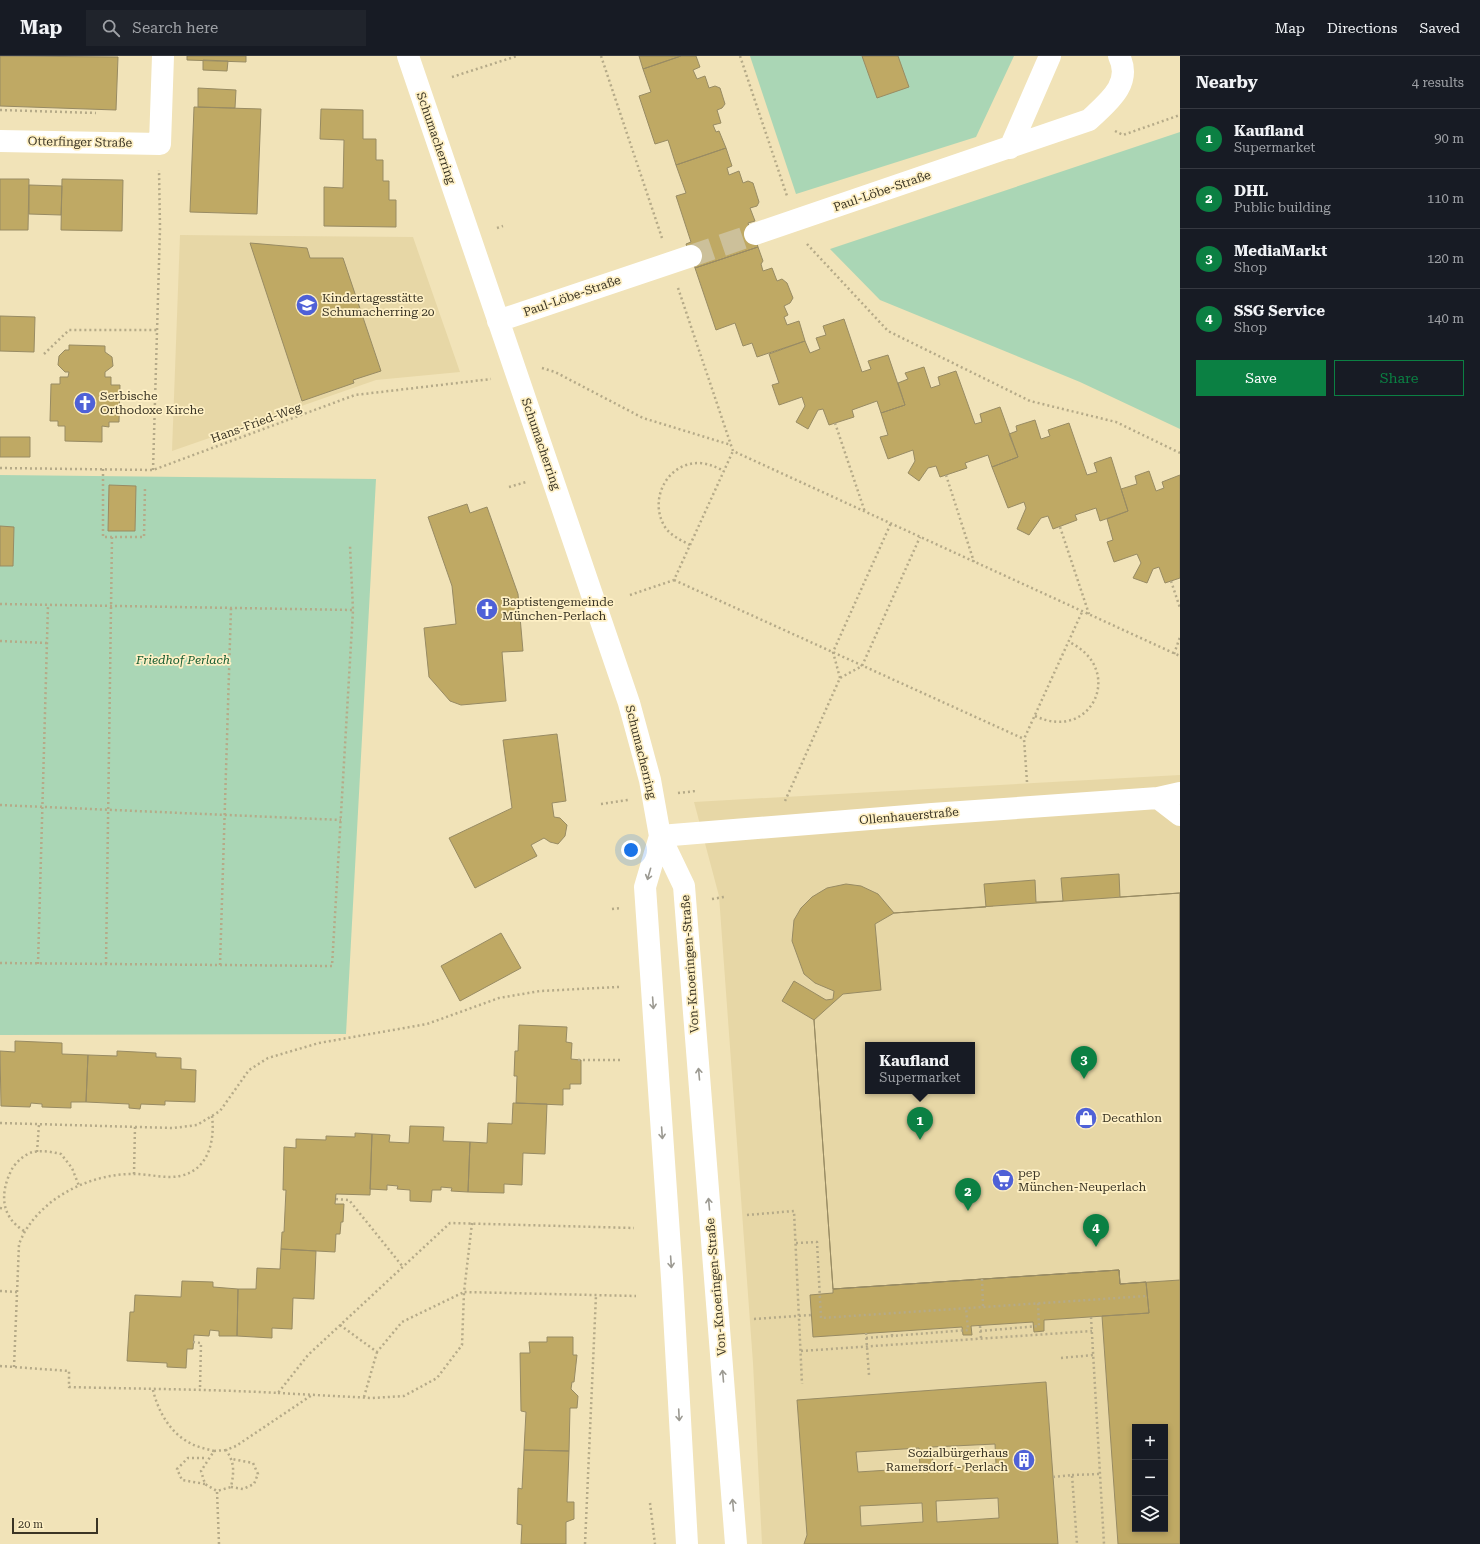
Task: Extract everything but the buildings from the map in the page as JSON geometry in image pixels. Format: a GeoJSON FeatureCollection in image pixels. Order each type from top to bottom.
{"type":"FeatureCollection","features":[{"type":"Feature","properties":{"kind":"street"},"geometry":{"type":"LineString","coordinates":[[160,144],[163,56]]}},
{"type":"Feature","properties":{"kind":"street","name":"Schumacherring"},"geometry":{"type":"LineString","coordinates":[[408,56],[629,703],[650,780],[660,836]]}},
{"type":"Feature","properties":{"kind":"street"},"geometry":{"type":"LineString","coordinates":[[1010,148],[1050,56]]}},
{"type":"Feature","properties":{"kind":"street","name":"Paul-Löbe-Straße"},"geometry":{"type":"LineString","coordinates":[[755,234],[1089,120],[1115,96],[1120,88],[1123,70],[1119,56]]}},
{"type":"Feature","properties":{"kind":"street","name":"Otterfinger Straße"},"geometry":{"type":"LineString","coordinates":[[0,141],[160,144]]}},
{"type":"Feature","properties":{"kind":"street","name":"Paul-Löbe-Straße"},"geometry":{"type":"LineString","coordinates":[[498,321],[691,256]]}},
{"type":"Feature","properties":{"kind":"street","name":"Ollenhauerstraße"},"geometry":{"type":"LineString","coordinates":[[660,836],[932,814],[1158,798],[1180,793]]}},
{"type":"Feature","properties":{"kind":"street"},"geometry":{"type":"LineString","coordinates":[[1158,798],[1180,815]]}},
{"type":"Feature","properties":{"kind":"street"},"geometry":{"type":"LineString","coordinates":[[660,836],[645,887],[672,1278],[687,1544]]}},
{"type":"Feature","properties":{"kind":"street","name":"Von-Knoeringen-Straße"},"geometry":{"type":"LineString","coordinates":[[660,836],[684,886],[736,1544]]}},
{"type":"Feature","properties":{"kind":"street"},"geometry":{"type":"LineString","coordinates":[[677,1544],[684,1497]]}},
{"type":"Feature","properties":{"kind":"path"},"geometry":{"type":"LineString","coordinates":[[452,78],[517,56]]}},
{"type":"Feature","properties":{"kind":"path"},"geometry":{"type":"LineString","coordinates":[[601,56],[662,239]]}},
{"type":"Feature","properties":{"kind":"path"},"geometry":{"type":"LineString","coordinates":[[740,56],[800,237],[888,331],[1030,401],[1116,422],[1180,453]]}},
{"type":"Feature","properties":{"kind":"path"},"geometry":{"type":"LineString","coordinates":[[0,110],[36,109],[96,113]]}},
{"type":"Feature","properties":{"kind":"path"},"geometry":{"type":"LineString","coordinates":[[1089,120],[1122,135],[1180,115]]}},
{"type":"Feature","properties":{"kind":"path"},"geometry":{"type":"LineString","coordinates":[[153,470],[158,330],[160,144]]}},
{"type":"Feature","properties":{"kind":"path"},"geometry":{"type":"LineString","coordinates":[[497,228],[503,226]]}},
{"type":"Feature","properties":{"kind":"path"},"geometry":{"type":"LineString","coordinates":[[670,263],[733,450],[1180,656]]}},
{"type":"Feature","properties":{"kind":"path"},"geometry":{"type":"LineString","coordinates":[[44,354],[69,330],[158,330]]}},
{"type":"Feature","properties":{"kind":"path","name":"Hans-Fried-Weg"},"geometry":{"type":"LineString","coordinates":[[0,468],[153,470],[355,395],[499,379],[537,366],[555,372],[643,418],[731,445]]}},
{"type":"Feature","properties":{"kind":"path"},"geometry":{"type":"LineString","coordinates":[[835,423],[865,512]]}},
{"type":"Feature","properties":{"kind":"path"},"geometry":{"type":"LineString","coordinates":[[674,580],[733,450]]}},
{"type":"Feature","properties":{"kind":"path"},"geometry":{"type":"LineString","coordinates":[[690,545],[676,538],[666,528],[660,515],[658,501],[661,488],[676,470],[688,465],[699,463],[711,465],[724,471]]}},
{"type":"Feature","properties":{"kind":"path"},"geometry":{"type":"LineString","coordinates":[[103,469],[103,537],[144,537],[145,487]]}},
{"type":"Feature","properties":{"kind":"path"},"geometry":{"type":"LineString","coordinates":[[946,475],[974,562]]}},
{"type":"Feature","properties":{"kind":"path"},"geometry":{"type":"LineString","coordinates":[[840,678],[833,652],[891,523]]}},
{"type":"Feature","properties":{"kind":"path"},"geometry":{"type":"LineString","coordinates":[[1060,527],[1090,614]]}},
{"type":"Feature","properties":{"kind":"path"},"geometry":{"type":"LineString","coordinates":[[106,964],[112,537]]}},
{"type":"Feature","properties":{"kind":"path"},"geometry":{"type":"LineString","coordinates":[[790,789],[840,678],[862,666],[920,537]]}},
{"type":"Feature","properties":{"kind":"path"},"geometry":{"type":"LineString","coordinates":[[0,963],[332,966],[353,610],[350,546]]}},
{"type":"Feature","properties":{"kind":"path"},"geometry":{"type":"LineString","coordinates":[[630,595],[674,580],[1024,739]]}},
{"type":"Feature","properties":{"kind":"path"},"geometry":{"type":"LineString","coordinates":[[1171,581],[1180,608]]}},
{"type":"Feature","properties":{"kind":"path"},"geometry":{"type":"LineString","coordinates":[[0,604],[353,610]]}},
{"type":"Feature","properties":{"kind":"path"},"geometry":{"type":"LineString","coordinates":[[38,964],[48,605]]}},
{"type":"Feature","properties":{"kind":"path"},"geometry":{"type":"LineString","coordinates":[[220,965],[226,816],[231,608]]}},
{"type":"Feature","properties":{"kind":"path"},"geometry":{"type":"LineString","coordinates":[[1027,781],[1024,739],[1082,611]]}},
{"type":"Feature","properties":{"kind":"path"},"geometry":{"type":"LineString","coordinates":[[1174,654],[1180,637]]}},
{"type":"Feature","properties":{"kind":"path"},"geometry":{"type":"LineString","coordinates":[[0,641],[47,644]]}},
{"type":"Feature","properties":{"kind":"path"},"geometry":{"type":"LineString","coordinates":[[1035,716],[1052,722],[1070,721],[1085,712],[1095,698],[1099,684],[1097,670],[1091,658],[1081,648],[1068,642]]}},
{"type":"Feature","properties":{"kind":"path"},"geometry":{"type":"LineString","coordinates":[[602,804],[632,800]]}},
{"type":"Feature","properties":{"kind":"path"},"geometry":{"type":"LineString","coordinates":[[0,805],[108,811],[341,820]]}},
{"type":"Feature","properties":{"kind":"path"},"geometry":{"type":"LineString","coordinates":[[0,1123],[173,1128],[197,1125],[220,1111],[249,1070],[268,1058],[318,1043],[427,1024],[499,998],[540,990],[619,987]]}},
{"type":"Feature","properties":{"kind":"path"},"geometry":{"type":"LineString","coordinates":[[578,1060],[623,1060]]}},
{"type":"Feature","properties":{"kind":"path"},"geometry":{"type":"LineString","coordinates":[[14,1367],[19,1244],[24,1231],[36,1215],[56,1198],[79,1186],[98,1180],[134,1174],[171,1177],[180,1176],[194,1171],[211,1148],[214,1132],[212,1116]]}},
{"type":"Feature","properties":{"kind":"path"},"geometry":{"type":"LineString","coordinates":[[38,1152],[39,1124]]}},
{"type":"Feature","properties":{"kind":"path"},"geometry":{"type":"LineString","coordinates":[[134,1174],[135,1127]]}},
{"type":"Feature","properties":{"kind":"path"},"geometry":{"type":"LineString","coordinates":[[24,1231],[11,1220],[5,1209],[2,1189],[6,1178],[15,1164],[32,1152],[61,1154],[72,1168],[79,1186]]}},
{"type":"Feature","properties":{"kind":"path"},"geometry":{"type":"LineString","coordinates":[[336,1199],[349,1200],[403,1267]]}},
{"type":"Feature","properties":{"kind":"path"},"geometry":{"type":"LineString","coordinates":[[0,1208],[5,1209]]}},
{"type":"Feature","properties":{"kind":"path"},"geometry":{"type":"LineString","coordinates":[[747,1215],[794,1211],[802,1384]]}},
{"type":"Feature","properties":{"kind":"path"},"geometry":{"type":"LineString","coordinates":[[278,1393],[308,1355],[450,1223],[634,1228]]}},
{"type":"Feature","properties":{"kind":"path"},"geometry":{"type":"LineString","coordinates":[[0,1366],[69,1371],[69,1387],[153,1390],[200,1389],[364,1397],[404,1396],[437,1378],[462,1345],[464,1292],[472,1223]]}},
{"type":"Feature","properties":{"kind":"path"},"geometry":{"type":"LineString","coordinates":[[796,1243],[817,1242],[821,1318],[1147,1296]]}},
{"type":"Feature","properties":{"kind":"path"},"geometry":{"type":"LineString","coordinates":[[982,1279],[983,1307]]}},
{"type":"Feature","properties":{"kind":"path"},"geometry":{"type":"LineString","coordinates":[[0,1291],[17,1292]]}},
{"type":"Feature","properties":{"kind":"path"},"geometry":{"type":"LineString","coordinates":[[364,1397],[377,1352],[402,1322],[464,1292],[636,1296]]}},
{"type":"Feature","properties":{"kind":"path"},"geometry":{"type":"LineString","coordinates":[[586,1544],[596,1295]]}},
{"type":"Feature","properties":{"kind":"path"},"geometry":{"type":"LineString","coordinates":[[980,1331],[1039,1326],[1038,1303]]}},
{"type":"Feature","properties":{"kind":"path"},"geometry":{"type":"LineString","coordinates":[[866,1338],[968,1330],[966,1308]]}},
{"type":"Feature","properties":{"kind":"path"},"geometry":{"type":"LineString","coordinates":[[754,1320],[811,1315]]}},
{"type":"Feature","properties":{"kind":"path"},"geometry":{"type":"LineString","coordinates":[[1091,1317],[1104,1544]]}},
{"type":"Feature","properties":{"kind":"path"},"geometry":{"type":"LineString","coordinates":[[340,1325],[377,1352]]}},
{"type":"Feature","properties":{"kind":"path"},"geometry":{"type":"LineString","coordinates":[[980,1326],[981,1338]]}},
{"type":"Feature","properties":{"kind":"path"},"geometry":{"type":"LineString","coordinates":[[801,1351],[1092,1331]]}},
{"type":"Feature","properties":{"kind":"path"},"geometry":{"type":"LineString","coordinates":[[866,1333],[869,1375]]}},
{"type":"Feature","properties":{"kind":"path"},"geometry":{"type":"LineString","coordinates":[[193,1342],[201,1343],[200,1389]]}},
{"type":"Feature","properties":{"kind":"path"},"geometry":{"type":"LineString","coordinates":[[1061,1358],[1093,1355]]}},
{"type":"Feature","properties":{"kind":"path"},"geometry":{"type":"LineString","coordinates":[[153,1390],[156,1404],[167,1424],[189,1443],[214,1451],[226,1450],[236,1446],[312,1395]]}},
{"type":"Feature","properties":{"kind":"path"},"geometry":{"type":"LineString","coordinates":[[226,1450],[232,1459],[234,1472],[231,1487]]}},
{"type":"Feature","properties":{"kind":"path"},"geometry":{"type":"LineString","coordinates":[[205,1484],[200,1470],[214,1451]]}},
{"type":"Feature","properties":{"kind":"path"},"geometry":{"type":"LineString","coordinates":[[208,1458],[188,1458],[177,1470],[182,1480],[205,1484],[217,1491],[231,1487],[243,1489],[254,1484],[258,1474],[253,1463],[232,1459]]}},
{"type":"Feature","properties":{"kind":"path"},"geometry":{"type":"LineString","coordinates":[[1053,1477],[1100,1474]]}},
{"type":"Feature","properties":{"kind":"path"},"geometry":{"type":"LineString","coordinates":[[1072,1475],[1077,1544]]}},
{"type":"Feature","properties":{"kind":"path"},"geometry":{"type":"LineString","coordinates":[[217,1491],[219,1544]]}},
{"type":"Feature","properties":{"kind":"path"},"geometry":{"type":"LineString","coordinates":[[650,1503],[655,1544]]}},
{"type":"Feature","properties":{"kind":"shaded area","name":"Kindertagesstätte Schumacherring 20"},"geometry":{"type":"Polygon","coordinates":[[[180,235],[413,237],[460,372],[376,380],[172,451],[180,235]]]}},
{"type":"Feature","properties":{"kind":"shaded area"},"geometry":{"type":"Polygon","coordinates":[[[1180,775],[1180,1544],[762,1544],[753,1363],[719,896],[694,802],[1180,775]]]}},
{"type":"Feature","properties":{"kind":"green space"},"geometry":{"type":"Polygon","coordinates":[[[750,56],[1014,56],[976,137],[796,194],[750,56]]]}},
{"type":"Feature","properties":{"kind":"green space"},"geometry":{"type":"Polygon","coordinates":[[[1180,132],[1180,429],[1080,382],[880,300],[830,249],[1180,132]]]}},
{"type":"Feature","properties":{"kind":"green space","name":"Friedhof Perlach"},"geometry":{"type":"Polygon","coordinates":[[[0,475],[376,479],[346,1034],[0,1035],[0,475]]]}},
{"type":"Feature","properties":{"kind":"tunnel"},"geometry":{"type":"LineString","coordinates":[[691,256],[755,234]]}},
{"type":"Feature","properties":{"kind":"place","name":"Kindertagesstätte Schumacherring 20"},"geometry":{"type":"Point","coordinates":[307,305]}},
{"type":"Feature","properties":{"kind":"place","name":"Serbische Orthodoxe Kirche"},"geometry":{"type":"Point","coordinates":[85,403]}},
{"type":"Feature","properties":{"kind":"place","name":"Baptistengemeinde München-Perlach"},"geometry":{"type":"Point","coordinates":[487,609]}},
{"type":"Feature","properties":{"kind":"place","name":"MediaMarkt"},"geometry":{"type":"Point","coordinates":[1084,1079]}},
{"type":"Feature","properties":{"kind":"place","name":"Decathlon"},"geometry":{"type":"Point","coordinates":[1086,1118]}},
{"type":"Feature","properties":{"kind":"place","name":"Kaufland"},"geometry":{"type":"Point","coordinates":[920,1140]}},
{"type":"Feature","properties":{"kind":"place","name":"pep München-Neuperlach"},"geometry":{"type":"Point","coordinates":[1003,1180]}},
{"type":"Feature","properties":{"kind":"place","name":"DHL"},"geometry":{"type":"Point","coordinates":[968,1211]}},
{"type":"Feature","properties":{"kind":"place","name":"SSG Service"},"geometry":{"type":"Point","coordinates":[1096,1247]}},
{"type":"Feature","properties":{"kind":"place","name":"Sozialbürgerhaus Ramersdorf - Perlach"},"geometry":{"type":"Point","coordinates":[1024,1460]}}]}
